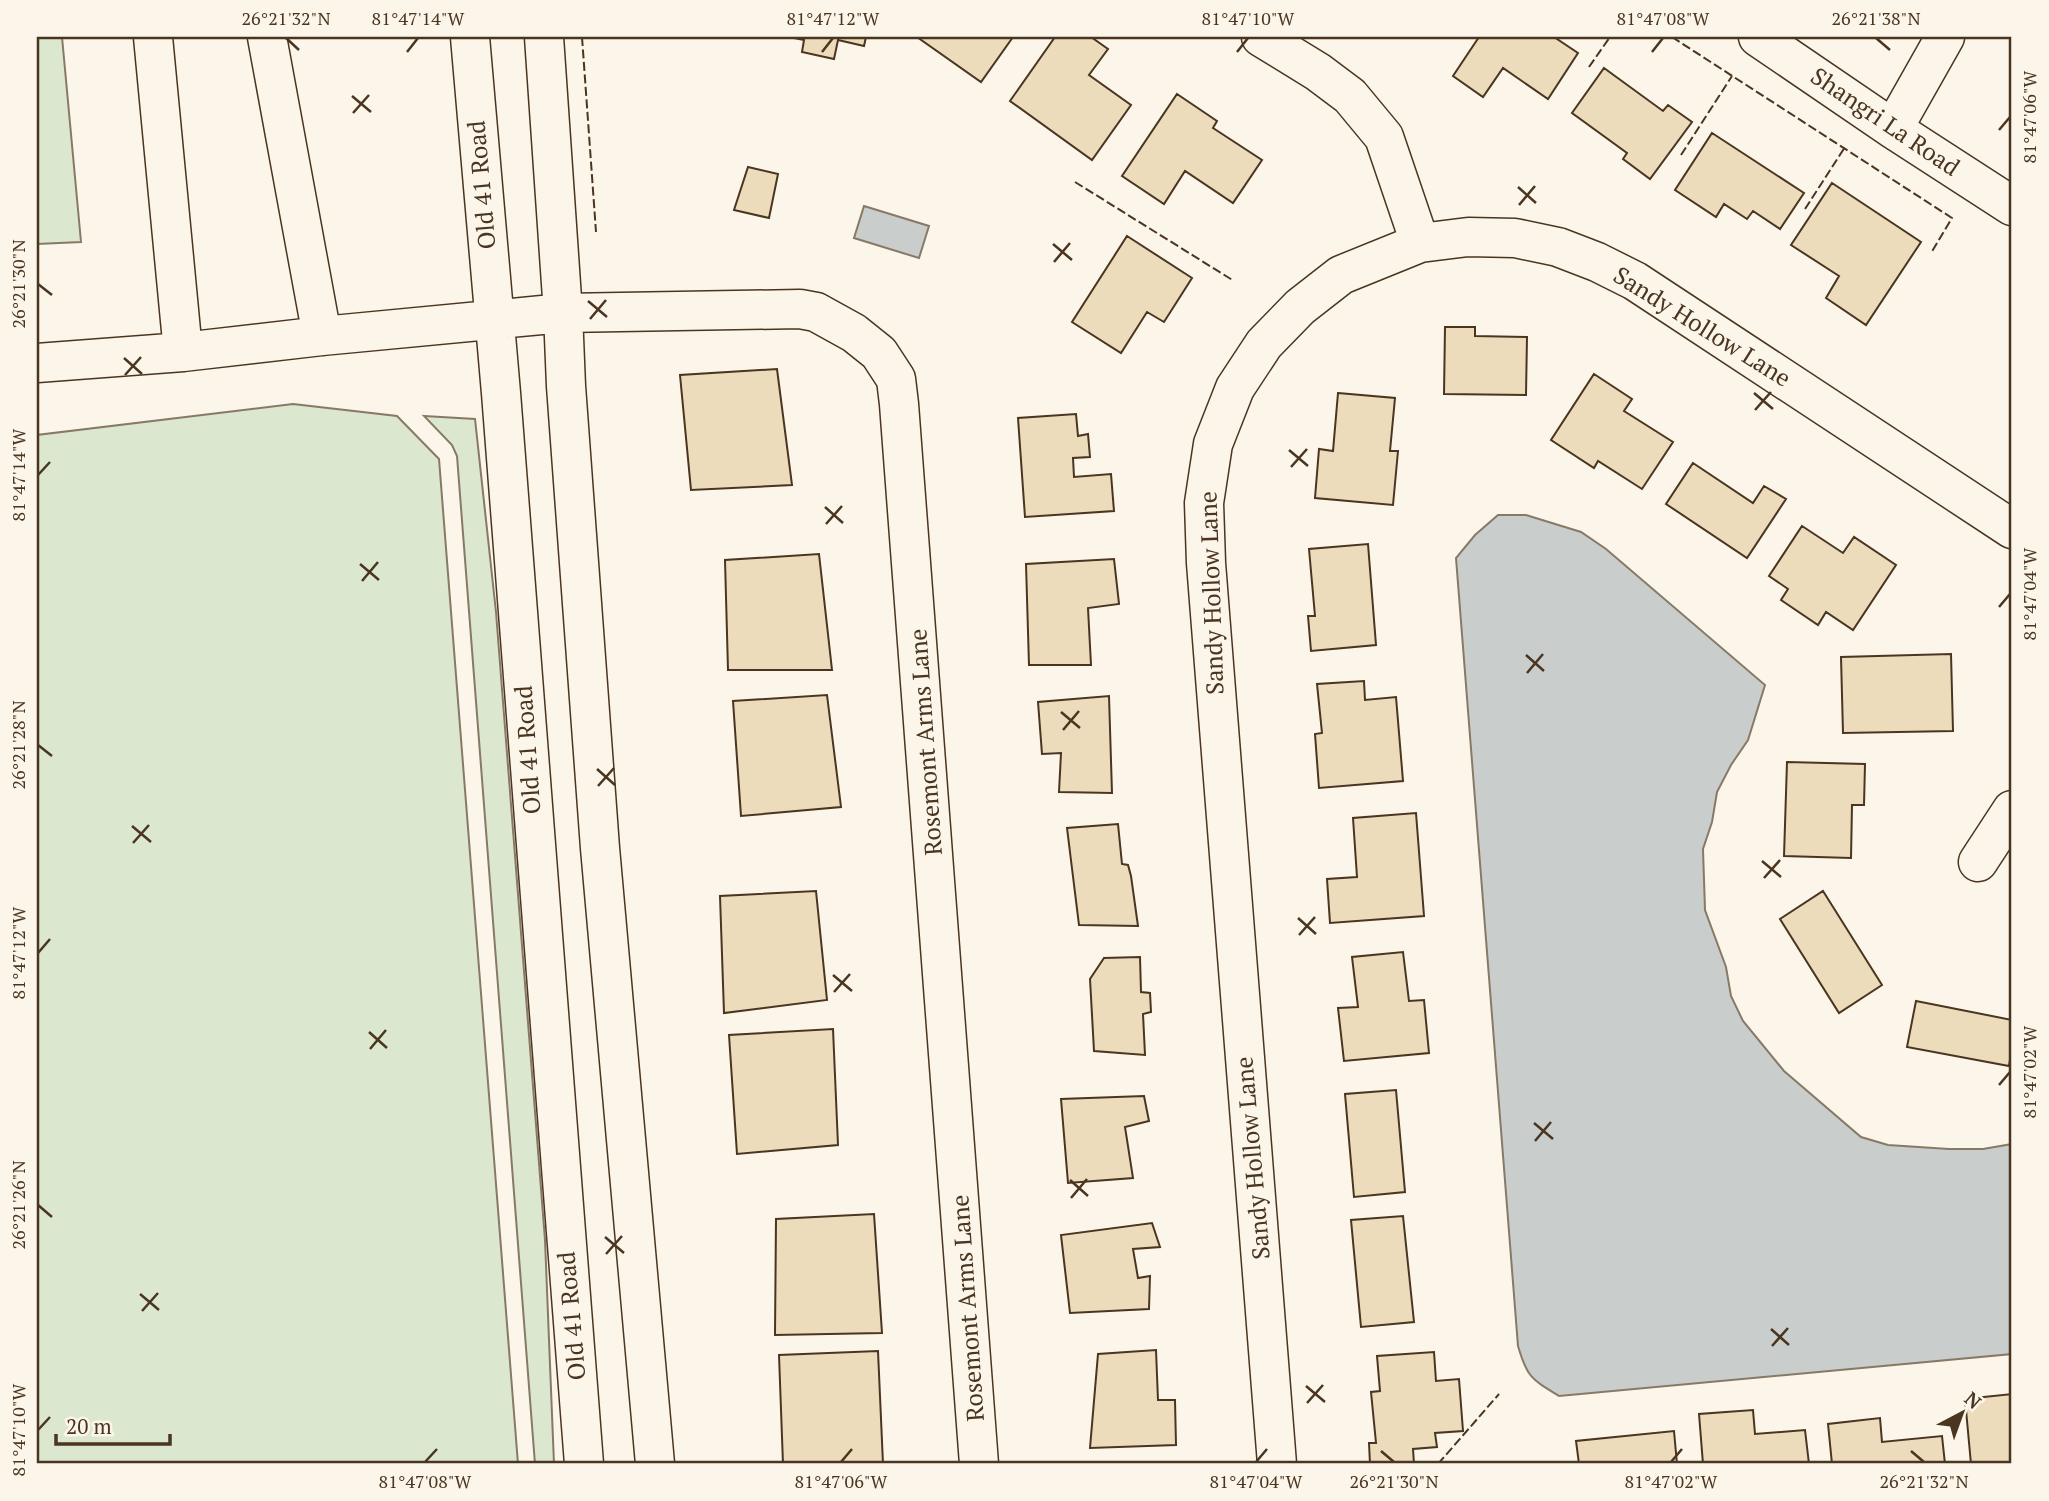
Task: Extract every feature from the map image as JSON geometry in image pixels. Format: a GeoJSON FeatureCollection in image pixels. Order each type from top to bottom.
{"type":"FeatureCollection","features":[{"type":"Feature","properties":{"kind":"street"},"geometry":{"type":"LineString","coordinates":[[153,37],[183,352]]}},
{"type":"Feature","properties":{"kind":"street"},"geometry":{"type":"LineString","coordinates":[[267,37],[322,336]]}},
{"type":"Feature","properties":{"kind":"street","name":"Old 41 Road"},"geometry":{"type":"LineString","coordinates":[[470,37],[584,1464]]}},
{"type":"Feature","properties":{"kind":"street"},"geometry":{"type":"LineString","coordinates":[[544,37],[600,848],[654,1464]]}},
{"type":"Feature","properties":{"kind":"street"},"geometry":{"type":"LineString","coordinates":[[1261,37],[1318,72],[1350,96],[1384,137],[1420,243]]}},
{"type":"Feature","properties":{"kind":"street","name":"Shangri La Road"},"geometry":{"type":"LineString","coordinates":[[1758,37],[2012,206]]}},
{"type":"Feature","properties":{"kind":"street"},"geometry":{"type":"LineString","coordinates":[[1893,128],[1945,37]]}},
{"type":"Feature","properties":{"kind":"street","name":"Sandy Hollow Lane"},"geometry":{"type":"LineString","coordinates":[[1277,1464],[1207,576],[1204,503],[1217,433],[1235,388],[1264,344],[1300,307],[1341,275],[1420,243],[1468,237],[1515,238],[1558,247],[1635,281],[2012,529]]}},
{"type":"Feature","properties":{"kind":"street","name":"Rosemont Arms Lane"},"geometry":{"type":"LineString","coordinates":[[37,363],[183,352],[563,313],[761,309],[800,309],[816,312],[855,332],[879,353],[896,379],[979,1464]]}},
{"type":"Feature","properties":{"kind":"street"},"geometry":{"type":"LineString","coordinates":[[1979,862],[2012,810]]}},
{"type":"Feature","properties":{"kind":"green space"},"geometry":{"type":"Polygon","coordinates":[[[37,37],[62,37],[81,242],[37,244],[37,37]]]}},
{"type":"Feature","properties":{"kind":"green space"},"geometry":{"type":"Polygon","coordinates":[[[293,404],[397,416],[439,459],[518,1464],[37,1464],[37,435],[293,404]]]}},
{"type":"Feature","properties":{"kind":"green space"},"geometry":{"type":"Polygon","coordinates":[[[424,416],[475,419],[496,612],[545,1240],[554,1464],[535,1464],[457,456],[452,445],[424,416]]]}},
{"type":"Feature","properties":{"kind":"shaded area"},"geometry":{"type":"Polygon","coordinates":[[[864,206],[929,226],[919,258],[854,238],[864,206]]]}},
{"type":"Feature","properties":{"kind":"shaded area"},"geometry":{"type":"Polygon","coordinates":[[[1498,515],[1526,515],[1581,532],[1606,549],[1765,685],[1748,740],[1717,792],[1712,822],[1703,849],[1705,910],[1726,967],[1731,996],[1743,1021],[1784,1071],[1861,1137],[1888,1145],[1949,1149],[1983,1149],[2012,1144],[2012,1354],[1559,1396],[1531,1376],[1518,1346],[1456,558],[1475,535],[1498,515]]]}},
{"type":"Feature","properties":{"kind":"building"},"geometry":{"type":"Polygon","coordinates":[[[789,37],[866,37],[864,46],[838,40],[834,59],[802,52],[804,40],[789,37]]]}},
{"type":"Feature","properties":{"kind":"building"},"geometry":{"type":"Polygon","coordinates":[[[917,37],[1013,37],[981,82],[917,37]]]}},
{"type":"Feature","properties":{"kind":"building"},"geometry":{"type":"Polygon","coordinates":[[[1055,37],[1091,37],[1108,49],[1089,75],[1131,105],[1092,160],[1010,101],[1055,37]]]}},
{"type":"Feature","properties":{"kind":"building"},"geometry":{"type":"Polygon","coordinates":[[[1479,37],[1554,37],[1578,53],[1548,99],[1503,68],[1483,97],[1453,76],[1479,37]]]}},
{"type":"Feature","properties":{"kind":"building"},"geometry":{"type":"Polygon","coordinates":[[[1604,68],[1663,111],[1668,105],[1692,122],[1650,179],[1623,159],[1627,153],[1572,113],[1604,68]]]}},
{"type":"Feature","properties":{"kind":"building"},"geometry":{"type":"Polygon","coordinates":[[[1177,94],[1217,121],[1213,128],[1262,160],[1233,203],[1185,171],[1164,204],[1122,176],[1177,94]]]}},
{"type":"Feature","properties":{"kind":"building"},"geometry":{"type":"Polygon","coordinates":[[[1712,133],[1804,193],[1780,229],[1753,211],[1747,219],[1724,204],[1716,217],[1675,190],[1712,133]]]}},
{"type":"Feature","properties":{"kind":"building"},"geometry":{"type":"Polygon","coordinates":[[[748,167],[778,174],[769,218],[734,210],[748,167]]]}},
{"type":"Feature","properties":{"kind":"building"},"geometry":{"type":"Polygon","coordinates":[[[1832,183],[1921,242],[1866,325],[1826,298],[1839,276],[1791,245],[1832,183]]]}},
{"type":"Feature","properties":{"kind":"building"},"geometry":{"type":"Polygon","coordinates":[[[1127,236],[1192,278],[1164,322],[1147,312],[1121,353],[1072,322],[1127,236]]]}},
{"type":"Feature","properties":{"kind":"building"},"geometry":{"type":"Polygon","coordinates":[[[1445,327],[1475,327],[1475,336],[1527,337],[1526,395],[1444,394],[1445,327]]]}},
{"type":"Feature","properties":{"kind":"building"},"geometry":{"type":"Polygon","coordinates":[[[777,369],[792,485],[691,490],[680,375],[777,369]]]}},
{"type":"Feature","properties":{"kind":"building"},"geometry":{"type":"Polygon","coordinates":[[[1594,374],[1632,399],[1624,411],[1673,442],[1642,489],[1598,461],[1594,468],[1551,440],[1594,374]]]}},
{"type":"Feature","properties":{"kind":"building"},"geometry":{"type":"Polygon","coordinates":[[[1338,393],[1395,398],[1390,451],[1398,451],[1393,505],[1315,498],[1319,449],[1333,451],[1338,393]]]}},
{"type":"Feature","properties":{"kind":"building"},"geometry":{"type":"Polygon","coordinates":[[[1076,414],[1078,436],[1088,434],[1090,457],[1073,458],[1074,477],[1111,474],[1114,511],[1025,517],[1018,418],[1076,414]]]}},
{"type":"Feature","properties":{"kind":"building"},"geometry":{"type":"Polygon","coordinates":[[[1693,463],[1753,503],[1764,486],[1786,499],[1747,558],[1666,504],[1693,463]]]}},
{"type":"Feature","properties":{"kind":"building"},"geometry":{"type":"Polygon","coordinates":[[[1802,526],[1843,553],[1854,537],[1896,565],[1853,630],[1826,612],[1818,625],[1781,600],[1788,589],[1769,576],[1802,526]]]}},
{"type":"Feature","properties":{"kind":"building"},"geometry":{"type":"Polygon","coordinates":[[[1368,544],[1376,645],[1311,651],[1308,616],[1315,616],[1309,549],[1368,544]]]}},
{"type":"Feature","properties":{"kind":"building"},"geometry":{"type":"Polygon","coordinates":[[[819,554],[832,670],[728,670],[725,560],[819,554]]]}},
{"type":"Feature","properties":{"kind":"building"},"geometry":{"type":"Polygon","coordinates":[[[1114,559],[1119,604],[1088,608],[1091,665],[1029,665],[1026,564],[1114,559]]]}},
{"type":"Feature","properties":{"kind":"building"},"geometry":{"type":"Polygon","coordinates":[[[1951,654],[1953,731],[1843,733],[1841,657],[1951,654]]]}},
{"type":"Feature","properties":{"kind":"building"},"geometry":{"type":"Polygon","coordinates":[[[1364,681],[1365,700],[1396,697],[1403,781],[1319,788],[1315,734],[1322,733],[1317,684],[1364,681]]]}},
{"type":"Feature","properties":{"kind":"building"},"geometry":{"type":"Polygon","coordinates":[[[827,695],[841,807],[741,816],[733,701],[827,695]]]}},
{"type":"Feature","properties":{"kind":"building"},"geometry":{"type":"Polygon","coordinates":[[[1109,696],[1112,793],[1059,792],[1061,753],[1042,754],[1038,702],[1109,696]]]}},
{"type":"Feature","properties":{"kind":"building"},"geometry":{"type":"Polygon","coordinates":[[[1787,762],[1865,764],[1864,805],[1852,805],[1851,858],[1784,856],[1787,762]]]}},
{"type":"Feature","properties":{"kind":"building"},"geometry":{"type":"Polygon","coordinates":[[[1416,813],[1424,916],[1330,923],[1327,879],[1357,877],[1353,818],[1416,813]]]}},
{"type":"Feature","properties":{"kind":"building"},"geometry":{"type":"Polygon","coordinates":[[[1118,824],[1122,864],[1128,865],[1131,876],[1138,926],[1079,925],[1067,828],[1118,824]]]}},
{"type":"Feature","properties":{"kind":"building"},"geometry":{"type":"Polygon","coordinates":[[[816,891],[827,1000],[724,1013],[720,896],[816,891]]]}},
{"type":"Feature","properties":{"kind":"building"},"geometry":{"type":"Polygon","coordinates":[[[1823,891],[1882,985],[1839,1013],[1780,919],[1823,891]]]}},
{"type":"Feature","properties":{"kind":"building"},"geometry":{"type":"Polygon","coordinates":[[[1403,952],[1409,1001],[1424,1000],[1429,1053],[1344,1061],[1338,1008],[1358,1007],[1352,957],[1403,952]]]}},
{"type":"Feature","properties":{"kind":"building"},"geometry":{"type":"Polygon","coordinates":[[[1140,957],[1141,992],[1150,993],[1151,1012],[1143,1014],[1145,1055],[1094,1051],[1090,979],[1104,958],[1140,957]]]}},
{"type":"Feature","properties":{"kind":"building"},"geometry":{"type":"Polygon","coordinates":[[[1916,1001],[2012,1020],[2009,1066],[1907,1047],[1916,1001]]]}},
{"type":"Feature","properties":{"kind":"building"},"geometry":{"type":"Polygon","coordinates":[[[833,1029],[838,1145],[737,1154],[729,1035],[833,1029]]]}},
{"type":"Feature","properties":{"kind":"building"},"geometry":{"type":"Polygon","coordinates":[[[1396,1090],[1405,1192],[1354,1197],[1345,1094],[1396,1090]]]}},
{"type":"Feature","properties":{"kind":"building"},"geometry":{"type":"Polygon","coordinates":[[[1144,1096],[1149,1121],[1125,1127],[1133,1178],[1068,1183],[1061,1099],[1144,1096]]]}},
{"type":"Feature","properties":{"kind":"building"},"geometry":{"type":"Polygon","coordinates":[[[874,1214],[882,1333],[775,1335],[776,1219],[874,1214]]]}},
{"type":"Feature","properties":{"kind":"building"},"geometry":{"type":"Polygon","coordinates":[[[1403,1216],[1414,1322],[1361,1327],[1351,1220],[1403,1216]]]}},
{"type":"Feature","properties":{"kind":"building"},"geometry":{"type":"Polygon","coordinates":[[[1152,1223],[1160,1247],[1133,1249],[1138,1278],[1150,1276],[1149,1309],[1070,1313],[1061,1235],[1152,1223]]]}},
{"type":"Feature","properties":{"kind":"building"},"geometry":{"type":"Polygon","coordinates":[[[1156,1350],[1158,1400],[1175,1400],[1176,1445],[1090,1448],[1098,1354],[1156,1350]]]}},
{"type":"Feature","properties":{"kind":"building"},"geometry":{"type":"Polygon","coordinates":[[[878,1351],[883,1464],[783,1464],[779,1355],[878,1351]]]}},
{"type":"Feature","properties":{"kind":"building"},"geometry":{"type":"Polygon","coordinates":[[[1434,1352],[1436,1381],[1459,1379],[1463,1431],[1435,1433],[1437,1447],[1413,1449],[1414,1464],[1370,1464],[1369,1443],[1376,1443],[1371,1392],[1380,1391],[1377,1356],[1434,1352]]]}},
{"type":"Feature","properties":{"kind":"building"},"geometry":{"type":"Polygon","coordinates":[[[2012,1394],[2012,1464],[1971,1464],[1965,1399],[2012,1394]]]}},
{"type":"Feature","properties":{"kind":"building"},"geometry":{"type":"Polygon","coordinates":[[[1753,1410],[1755,1434],[1805,1430],[1809,1464],[1703,1464],[1699,1414],[1753,1410]]]}},
{"type":"Feature","properties":{"kind":"building"},"geometry":{"type":"Polygon","coordinates":[[[1880,1418],[1882,1442],[1942,1436],[1945,1464],[1832,1464],[1828,1424],[1880,1418]]]}},
{"type":"Feature","properties":{"kind":"building"},"geometry":{"type":"Polygon","coordinates":[[[1674,1431],[1677,1464],[1579,1464],[1576,1441],[1674,1431]]]}},
{"type":"Feature","properties":{"kind":"fence"},"geometry":{"type":"LineString","coordinates":[[582,37],[596,232]]}},
{"type":"Feature","properties":{"kind":"fence"},"geometry":{"type":"LineString","coordinates":[[1589,67],[1610,37]]}},
{"type":"Feature","properties":{"kind":"fence"},"geometry":{"type":"LineString","coordinates":[[1672,37],[1952,218],[1931,253]]}},
{"type":"Feature","properties":{"kind":"fence"},"geometry":{"type":"LineString","coordinates":[[1681,155],[1732,76]]}},
{"type":"Feature","properties":{"kind":"fence"},"geometry":{"type":"LineString","coordinates":[[1805,209],[1845,147]]}},
{"type":"Feature","properties":{"kind":"fence"},"geometry":{"type":"LineString","coordinates":[[1075,182],[1234,281]]}},
{"type":"Feature","properties":{"kind":"fence"},"geometry":{"type":"LineString","coordinates":[[1438,1464],[1499,1394]]}}]}
